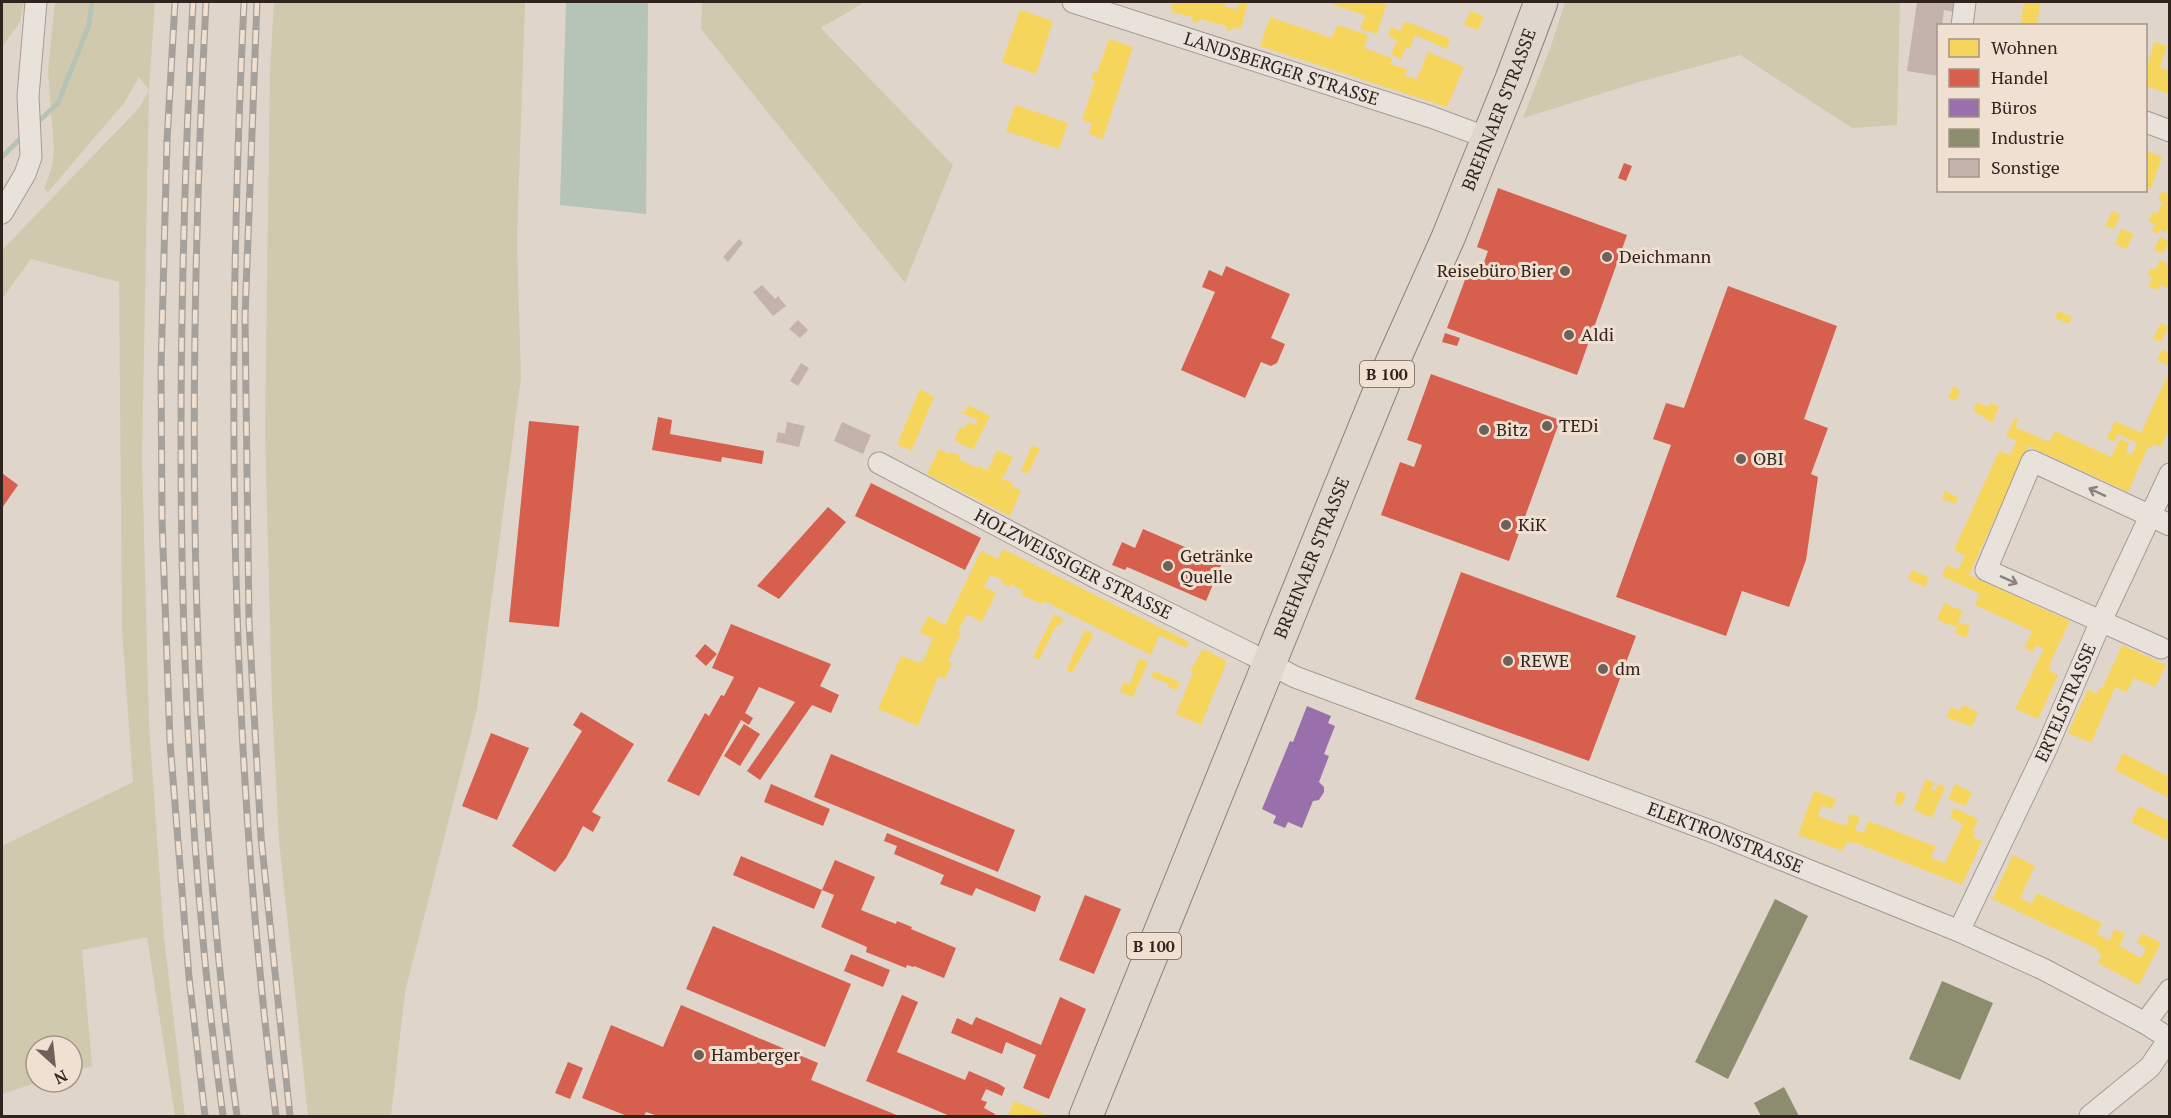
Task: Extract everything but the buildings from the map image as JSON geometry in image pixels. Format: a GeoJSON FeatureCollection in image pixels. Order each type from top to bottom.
{"type":"FeatureCollection","features":[{"type":"Feature","properties":{"kind":"main road","name":"BREHNAER STRASSE"},"geometry":{"type":"LineString","coordinates":[[1086,1116],[1384,381],[1448,238],[1541,2]]}},
{"type":"Feature","properties":{"kind":"street"},"geometry":{"type":"LineString","coordinates":[[2,213],[25,174],[31,157],[28,96],[36,2]]}},
{"type":"Feature","properties":{"kind":"street","name":"LANDSBERGER STRASSE"},"geometry":{"type":"LineString","coordinates":[[1073,2],[1431,117],[1488,138]]}},
{"type":"Feature","properties":{"kind":"street"},"geometry":{"type":"LineString","coordinates":[[1962,24],[1965,2]]}},
{"type":"Feature","properties":{"kind":"street"},"geometry":{"type":"LineString","coordinates":[[2147,123],[2169,131]]}},
{"type":"Feature","properties":{"kind":"street"},"geometry":{"type":"LineString","coordinates":[[2160,521],[2032,461],[1986,570],[2161,648]]}},
{"type":"Feature","properties":{"kind":"street","name":"HOLZWEISSIGER STRASSE"},"geometry":{"type":"LineString","coordinates":[[879,463],[1097,578],[1269,663]]}},
{"type":"Feature","properties":{"kind":"street","name":"ERTELSTRASSE"},"geometry":{"type":"LineString","coordinates":[[1959,931],[2046,749],[2101,621],[2160,521],[2169,474]]}},
{"type":"Feature","properties":{"kind":"street","name":"ELEKTRONSTRASSE"},"geometry":{"type":"LineString","coordinates":[[1269,663],[1308,683],[1716,833],[1959,931],[2043,969],[2145,1023],[2169,1039]]}},
{"type":"Feature","properties":{"kind":"street"},"geometry":{"type":"LineString","coordinates":[[2145,1023],[2169,990]]}},
{"type":"Feature","properties":{"kind":"street"},"geometry":{"type":"LineString","coordinates":[[2090,1116],[2150,1067],[2169,1039]]}},
{"type":"Feature","properties":{"kind":"shaded area"},"geometry":{"type":"Polygon","coordinates":[[[2,2],[24,2],[20,22],[2,47],[2,2]]]}},
{"type":"Feature","properties":{"kind":"shaded area"},"geometry":{"type":"Polygon","coordinates":[[[55,2],[155,2],[149,90],[139,77],[124,103],[48,192],[44,189],[52,167],[54,151],[48,71],[55,2]]]}},
{"type":"Feature","properties":{"kind":"shaded area"},"geometry":{"type":"Polygon","coordinates":[[[274,2],[525,2],[517,240],[521,378],[477,709],[405,992],[391,1116],[308,1116],[279,840],[272,704],[265,430],[270,70],[274,2]]]}},
{"type":"Feature","properties":{"kind":"shaded area"},"geometry":{"type":"Polygon","coordinates":[[[566,2],[648,2],[646,214],[560,205],[566,2]]]}},
{"type":"Feature","properties":{"kind":"shaded area"},"geometry":{"type":"Polygon","coordinates":[[[702,2],[865,2],[821,28],[953,165],[905,283],[701,29],[702,2]]]}},
{"type":"Feature","properties":{"kind":"shaded area"},"geometry":{"type":"Polygon","coordinates":[[[1565,2],[1900,2],[1897,125],[1852,128],[1740,55],[1639,82],[1523,118],[1551,46],[1565,2]]]}},
{"type":"Feature","properties":{"kind":"shaded area"},"geometry":{"type":"Polygon","coordinates":[[[149,90],[142,458],[149,724],[164,937],[185,1116],[175,1116],[147,937],[82,950],[92,1066],[84,1068],[84,1034],[24,1034],[24,1087],[2,1094],[2,846],[133,782],[122,630],[119,282],[31,259],[2,299],[2,250],[140,107],[149,90]]]}},
{"type":"Feature","properties":{"kind":"waterway"},"geometry":{"type":"LineString","coordinates":[[35,125],[58,103],[89,25],[92,2]]}},
{"type":"Feature","properties":{"kind":"waterway"},"geometry":{"type":"LineString","coordinates":[[2,157],[24,135]]}},
{"type":"Feature","properties":{"kind":"railway"},"geometry":{"type":"LineString","coordinates":[[175,2],[167,141],[161,369],[162,519],[170,742],[189,977],[205,1116]]}},
{"type":"Feature","properties":{"kind":"railway"},"geometry":{"type":"LineString","coordinates":[[193,2],[183,281],[182,560],[195,838],[207,977],[223,1116]]}},
{"type":"Feature","properties":{"kind":"railway"},"geometry":{"type":"LineString","coordinates":[[206,2],[196,281],[194,421],[196,560],[200,699],[208,838],[237,1116]]}},
{"type":"Feature","properties":{"kind":"railway"},"geometry":{"type":"LineString","coordinates":[[244,2],[235,281],[236,560],[240,699],[249,838],[260,977],[276,1116]]}},
{"type":"Feature","properties":{"kind":"railway"},"geometry":{"type":"LineString","coordinates":[[257,2],[245,317],[249,622],[261,837],[290,1116]]}},
{"type":"Feature","properties":{"kind":"place","name":"Deichmann"},"geometry":{"type":"Point","coordinates":[1607,257]}},
{"type":"Feature","properties":{"kind":"place","name":"Reisebüro Bier"},"geometry":{"type":"Point","coordinates":[1565,271]}},
{"type":"Feature","properties":{"kind":"place","name":"Aldi"},"geometry":{"type":"Point","coordinates":[1569,335]}},
{"type":"Feature","properties":{"kind":"place","name":"TEDi"},"geometry":{"type":"Point","coordinates":[1547,426]}},
{"type":"Feature","properties":{"kind":"place","name":"Bitz"},"geometry":{"type":"Point","coordinates":[1484,430]}},
{"type":"Feature","properties":{"kind":"place","name":"OBI"},"geometry":{"type":"Point","coordinates":[1741,459]}},
{"type":"Feature","properties":{"kind":"place","name":"KiK"},"geometry":{"type":"Point","coordinates":[1506,525]}},
{"type":"Feature","properties":{"kind":"place","name":"Getränke Quelle"},"geometry":{"type":"Point","coordinates":[1168,566]}},
{"type":"Feature","properties":{"kind":"place","name":"REWE"},"geometry":{"type":"Point","coordinates":[1508,661]}},
{"type":"Feature","properties":{"kind":"place","name":"dm"},"geometry":{"type":"Point","coordinates":[1603,669]}},
{"type":"Feature","properties":{"kind":"place","name":"Hamberger"},"geometry":{"type":"Point","coordinates":[699,1055]}}]}
